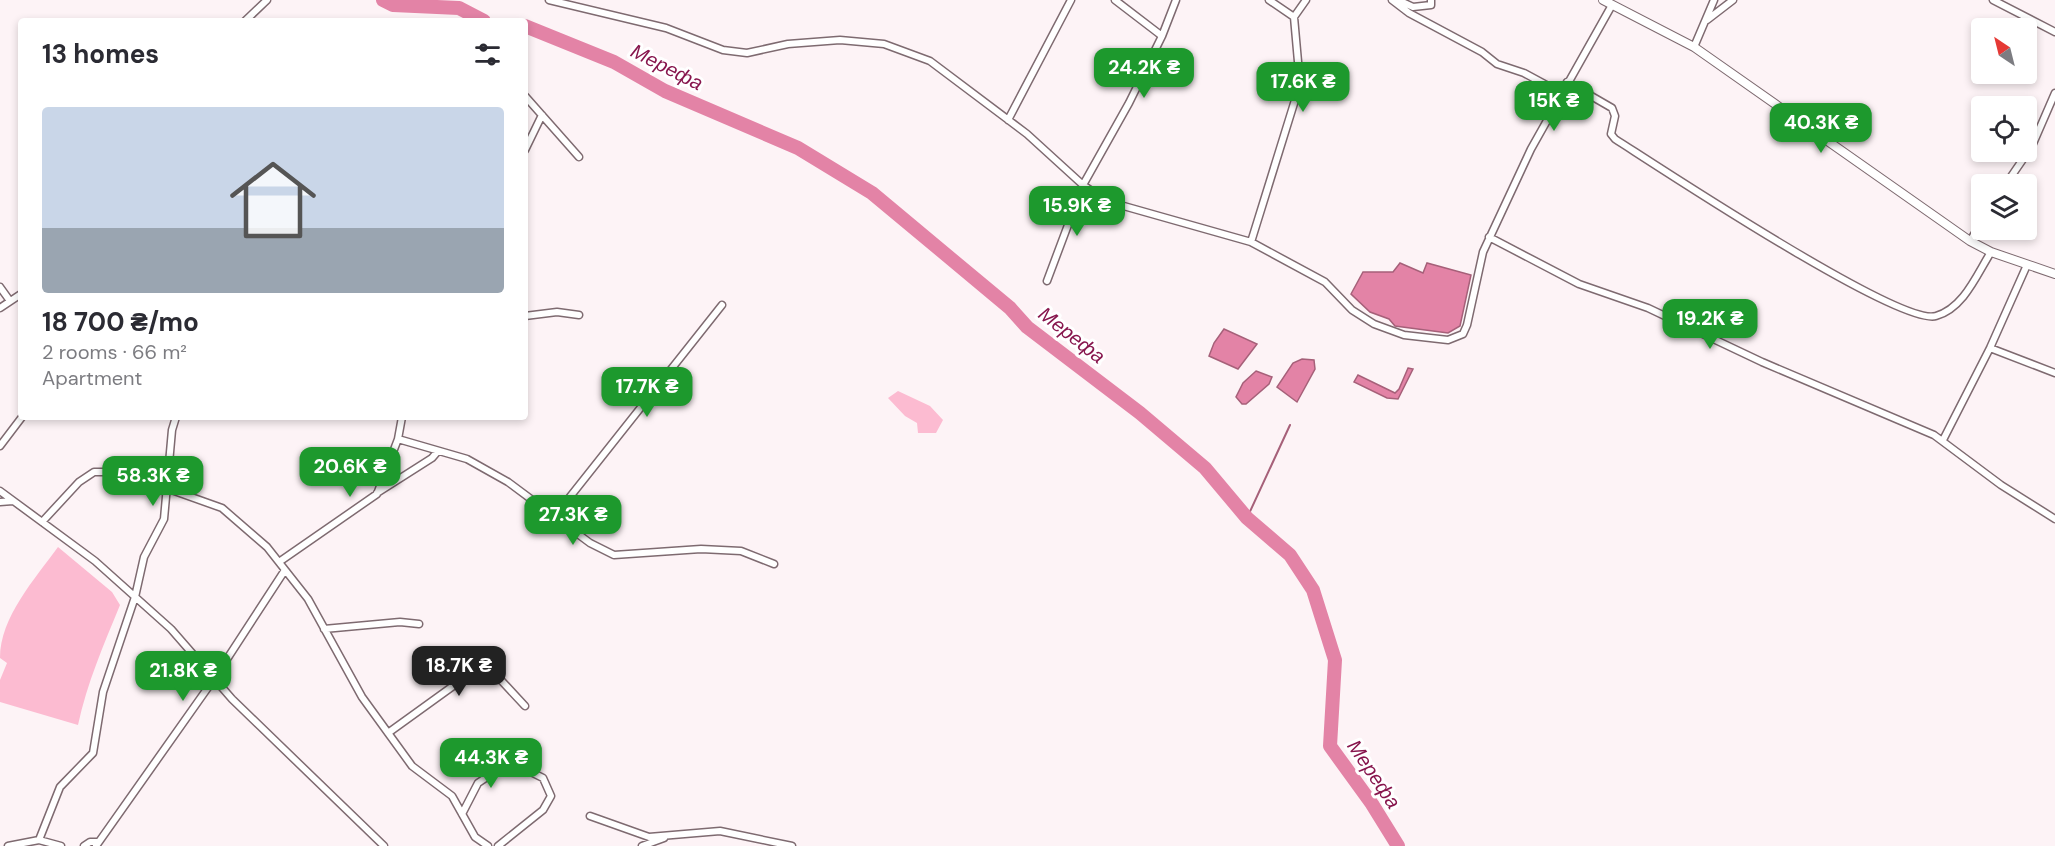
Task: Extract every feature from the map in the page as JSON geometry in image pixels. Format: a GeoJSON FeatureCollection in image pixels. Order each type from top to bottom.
{"type":"FeatureCollection","features":[{"type":"Feature","properties":{"kind":"street"},"geometry":{"type":"LineString","coordinates":[[248,18],[267,0]]}},
{"type":"Feature","properties":{"kind":"street"},"geometry":{"type":"LineString","coordinates":[[549,0],[666,28],[723,50],[747,53],[788,44],[840,40],[884,44],[930,61],[1008,120],[1083,185],[1106,201],[1251,242],[1325,282],[1352,310],[1374,324],[1404,335],[1448,340],[1462,333],[1467,326],[1483,252],[1489,237],[1561,93],[1612,4]]}},
{"type":"Feature","properties":{"kind":"street"},"geometry":{"type":"LineString","coordinates":[[1008,120],[1071,0]]}},
{"type":"Feature","properties":{"kind":"street"},"geometry":{"type":"LineString","coordinates":[[1115,0],[1162,36]]}},
{"type":"Feature","properties":{"kind":"street"},"geometry":{"type":"LineString","coordinates":[[1047,281],[1083,185],[1162,36],[1176,0]]}},
{"type":"Feature","properties":{"kind":"street"},"geometry":{"type":"LineString","coordinates":[[1269,0],[1294,17]]}},
{"type":"Feature","properties":{"kind":"street"},"geometry":{"type":"LineString","coordinates":[[1251,242],[1300,84],[1294,17],[1306,0]]}},
{"type":"Feature","properties":{"kind":"street"},"geometry":{"type":"LineString","coordinates":[[1392,0],[1409,12],[1482,52],[1497,64],[1524,73],[1561,93]]}},
{"type":"Feature","properties":{"kind":"street"},"geometry":{"type":"LineString","coordinates":[[1398,0],[1413,7],[1431,5],[1431,0]]}},
{"type":"Feature","properties":{"kind":"street"},"geometry":{"type":"LineString","coordinates":[[1603,0],[1694,47],[1970,241],[1991,252],[2055,274]]}},
{"type":"Feature","properties":{"kind":"street"},"geometry":{"type":"LineString","coordinates":[[1694,47],[1714,0]]}},
{"type":"Feature","properties":{"kind":"street"},"geometry":{"type":"LineString","coordinates":[[1704,22],[1732,0]]}},
{"type":"Feature","properties":{"kind":"street"},"geometry":{"type":"LineString","coordinates":[[1993,0],[2055,32]]}},
{"type":"Feature","properties":{"kind":"street"},"geometry":{"type":"LineString","coordinates":[[1568,82],[1612,108],[1615,116],[1611,134],[1615,139],[1822,269],[1914,314],[1934,317],[1952,309],[1966,294],[1991,252]]}},
{"type":"Feature","properties":{"kind":"street"},"geometry":{"type":"LineString","coordinates":[[2013,174],[2032,146],[2055,93]]}},
{"type":"Feature","properties":{"kind":"street"},"geometry":{"type":"LineString","coordinates":[[528,99],[579,157]]}},
{"type":"Feature","properties":{"kind":"street"},"geometry":{"type":"LineString","coordinates":[[528,144],[542,115]]}},
{"type":"Feature","properties":{"kind":"street"},"geometry":{"type":"LineString","coordinates":[[1489,237],[1579,284],[1648,308],[1762,362],[1943,440],[2001,485],[2055,519]]}},
{"type":"Feature","properties":{"kind":"street"},"geometry":{"type":"LineString","coordinates":[[1943,440],[1990,348],[2027,265]]}},
{"type":"Feature","properties":{"kind":"street"},"geometry":{"type":"LineString","coordinates":[[0,287],[10,301]]}},
{"type":"Feature","properties":{"kind":"street"},"geometry":{"type":"LineString","coordinates":[[0,308],[18,296]]}},
{"type":"Feature","properties":{"kind":"street"},"geometry":{"type":"LineString","coordinates":[[554,517],[722,305]]}},
{"type":"Feature","properties":{"kind":"street"},"geometry":{"type":"LineString","coordinates":[[528,316],[557,312],[579,315]]}},
{"type":"Feature","properties":{"kind":"street"},"geometry":{"type":"LineString","coordinates":[[1990,348],[2055,373]]}},
{"type":"Feature","properties":{"kind":"street"},"geometry":{"type":"LineString","coordinates":[[0,446],[20,420]]}},
{"type":"Feature","properties":{"kind":"street"},"geometry":{"type":"LineString","coordinates":[[39,840],[60,787],[93,753],[103,692],[135,597],[144,557],[164,519],[172,430],[175,420]]}},
{"type":"Feature","properties":{"kind":"street"},"geometry":{"type":"LineString","coordinates":[[377,494],[398,439],[401,420]]}},
{"type":"Feature","properties":{"kind":"street"},"geometry":{"type":"LineString","coordinates":[[398,439],[452,453],[488,471],[508,482],[590,543],[614,555],[701,549],[741,551],[774,564]]}},
{"type":"Feature","properties":{"kind":"street"},"geometry":{"type":"LineString","coordinates":[[279,562],[432,458],[438,451]]}},
{"type":"Feature","properties":{"kind":"street"},"geometry":{"type":"LineString","coordinates":[[42,522],[79,482],[94,472],[121,472],[222,508],[267,546],[308,599],[362,697],[412,766],[452,796],[480,846]]}},
{"type":"Feature","properties":{"kind":"street"},"geometry":{"type":"LineString","coordinates":[[0,491],[95,561],[171,629],[232,699],[384,846]]}},
{"type":"Feature","properties":{"kind":"street"},"geometry":{"type":"LineString","coordinates":[[0,502],[13,501]]}},
{"type":"Feature","properties":{"kind":"street"},"geometry":{"type":"LineString","coordinates":[[84,846],[90,842],[97,844],[214,679],[285,570]]}},
{"type":"Feature","properties":{"kind":"street"},"geometry":{"type":"LineString","coordinates":[[324,629],[400,622],[419,624]]}},
{"type":"Feature","properties":{"kind":"street"},"geometry":{"type":"LineString","coordinates":[[388,733],[485,663],[525,706]]}},
{"type":"Feature","properties":{"kind":"street"},"geometry":{"type":"LineString","coordinates":[[462,814],[478,783],[496,771],[525,769],[543,778],[551,796],[543,810],[498,846]]}},
{"type":"Feature","properties":{"kind":"street"},"geometry":{"type":"LineString","coordinates":[[590,816],[649,837],[720,831],[792,846]]}},
{"type":"Feature","properties":{"kind":"street"},"geometry":{"type":"LineString","coordinates":[[642,846],[674,835]]}},
{"type":"Feature","properties":{"kind":"street"},"geometry":{"type":"LineString","coordinates":[[475,837],[488,846]]}},
{"type":"Feature","properties":{"kind":"street"},"geometry":{"type":"LineString","coordinates":[[748,838],[754,846]]}},
{"type":"Feature","properties":{"kind":"street"},"geometry":{"type":"LineString","coordinates":[[8,846],[39,840],[61,846]]}},
{"type":"Feature","properties":{"kind":"shaded area"},"geometry":{"type":"Polygon","coordinates":[[[1400,263],[1423,273],[1427,263],[1471,275],[1460,326],[1448,333],[1395,326],[1389,319],[1370,312],[1351,294],[1363,272],[1393,272],[1400,263]]]}},
{"type":"Feature","properties":{"kind":"shaded area"},"geometry":{"type":"Polygon","coordinates":[[[1224,329],[1257,344],[1238,369],[1209,356],[1214,343],[1224,329]]]}},
{"type":"Feature","properties":{"kind":"shaded area"},"geometry":{"type":"Polygon","coordinates":[[[1302,359],[1314,360],[1315,369],[1297,402],[1277,387],[1293,363],[1302,359]]]}},
{"type":"Feature","properties":{"kind":"shaded area"},"geometry":{"type":"Polygon","coordinates":[[[1408,368],[1413,369],[1398,399],[1387,398],[1354,382],[1358,375],[1395,393],[1408,368]]]}},
{"type":"Feature","properties":{"kind":"shaded area"},"geometry":{"type":"Polygon","coordinates":[[[1256,371],[1272,377],[1269,384],[1246,404],[1242,404],[1236,397],[1243,383],[1256,371]]]}},
{"type":"Feature","properties":{"kind":"shaded area"},"geometry":{"type":"Polygon","coordinates":[[[898,391],[930,406],[943,420],[936,433],[918,433],[917,423],[905,416],[888,398],[898,391]]]}},
{"type":"Feature","properties":{"kind":"shaded area"},"geometry":{"type":"Polygon","coordinates":[[[58,547],[112,592],[120,605],[91,679],[78,725],[0,702],[0,680],[7,663],[0,658],[6,628],[20,599],[58,547]]]}},
{"type":"Feature","properties":{"kind":"waterway","name":"Мерефа"},"geometry":{"type":"LineString","coordinates":[[383,0],[393,5],[459,8],[478,18]]}},
{"type":"Feature","properties":{"kind":"waterway","name":"Мерефа"},"geometry":{"type":"LineString","coordinates":[[528,27],[614,62],[665,91],[798,148],[872,193],[1010,308],[1027,327],[1140,413],[1205,468],[1247,518],[1290,555],[1313,590],[1335,660],[1330,746],[1372,804],[1398,846]]}},
{"type":"Feature","properties":{"kind":"waterway"},"geometry":{"type":"LineString","coordinates":[[1247,518],[1290,425]]}}]}
